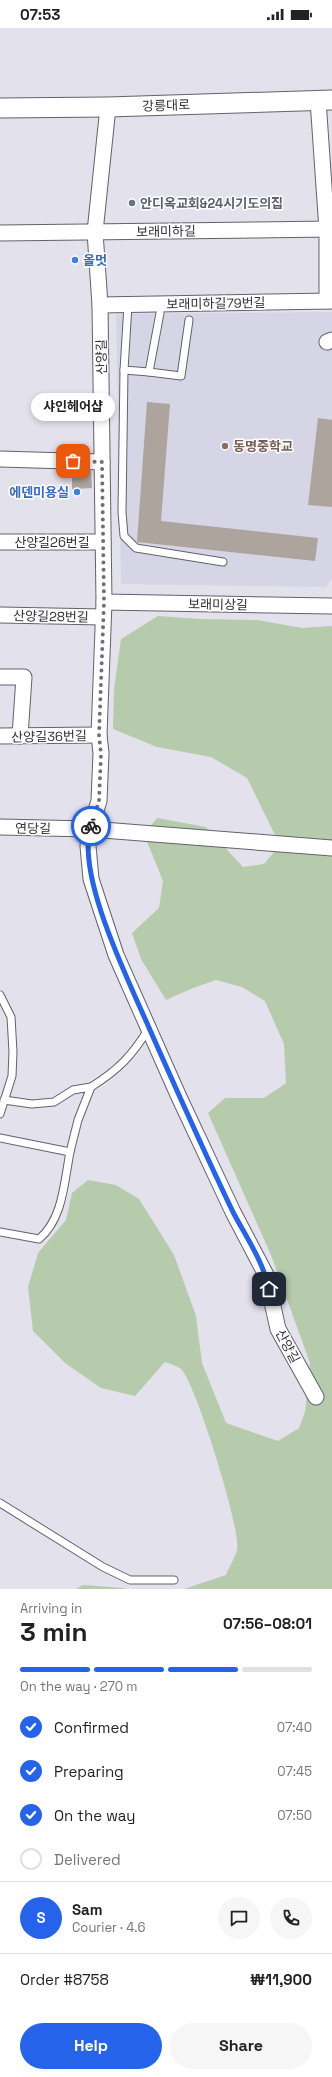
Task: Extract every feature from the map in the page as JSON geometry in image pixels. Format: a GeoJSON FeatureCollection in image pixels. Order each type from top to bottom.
{"type":"FeatureCollection","features":[{"type":"Feature","properties":{"kind":"street","name":"강릉대로"},"geometry":{"type":"LineString","coordinates":[[0,108],[108,107],[325,100]]}},
{"type":"Feature","properties":{"kind":"street"},"geometry":{"type":"LineString","coordinates":[[325,100],[329,230],[329,301]]}},
{"type":"Feature","properties":{"kind":"street","name":"산양길"},"geometry":{"type":"LineString","coordinates":[[108,107],[95,232],[100,305],[104,602],[99,735],[101,754],[99,801],[90,829],[88,846],[91,879],[116,955],[179,1097],[233,1212],[266,1275],[278,1329],[316,1397]]}},
{"type":"Feature","properties":{"kind":"street","name":"보래미하길"},"geometry":{"type":"LineString","coordinates":[[0,233],[329,230]]}},
{"type":"Feature","properties":{"kind":"street","name":"보래미하길79번길"},"geometry":{"type":"LineString","coordinates":[[100,305],[329,301]]}},
{"type":"Feature","properties":{"kind":"street"},"geometry":{"type":"LineString","coordinates":[[0,459],[102,462]]}},
{"type":"Feature","properties":{"kind":"street","name":"산양길26번길"},"geometry":{"type":"LineString","coordinates":[[0,542],[103,542]]}},
{"type":"Feature","properties":{"kind":"street","name":"보래미상길"},"geometry":{"type":"LineString","coordinates":[[104,602],[332,606]]}},
{"type":"Feature","properties":{"kind":"street","name":"산양길28번길"},"geometry":{"type":"LineString","coordinates":[[0,615],[103,617]]}},
{"type":"Feature","properties":{"kind":"street"},"geometry":{"type":"LineString","coordinates":[[0,677],[24,677],[20,736]]}},
{"type":"Feature","properties":{"kind":"street","name":"산양길36번길"},"geometry":{"type":"LineString","coordinates":[[0,736],[99,735]]}},
{"type":"Feature","properties":{"kind":"street","name":"연당길"},"geometry":{"type":"LineString","coordinates":[[0,827],[90,829],[332,848]]}},
{"type":"Feature","properties":{"kind":"lane"},"geometry":{"type":"LineString","coordinates":[[128,305],[124,370],[122,512],[124,536],[136,548],[223,562]]}},
{"type":"Feature","properties":{"kind":"lane"},"geometry":{"type":"LineString","coordinates":[[149,372],[160,313]]}},
{"type":"Feature","properties":{"kind":"lane"},"geometry":{"type":"LineString","coordinates":[[124,370],[182,376],[189,320]]}},
{"type":"Feature","properties":{"kind":"lane"},"geometry":{"type":"LineString","coordinates":[[0,995],[11,1017],[13,1052],[12,1076],[0,1114]]}},
{"type":"Feature","properties":{"kind":"lane"},"geometry":{"type":"LineString","coordinates":[[4,1100],[32,1104],[54,1102],[74,1090],[91,1087],[114,1072],[138,1046],[149,1027]]}},
{"type":"Feature","properties":{"kind":"lane"},"geometry":{"type":"LineString","coordinates":[[0,1232],[39,1239],[49,1230],[60,1207],[70,1152],[78,1120],[91,1087]]}},
{"type":"Feature","properties":{"kind":"lane"},"geometry":{"type":"LineString","coordinates":[[0,1138],[70,1152]]}},
{"type":"Feature","properties":{"kind":"lane"},"geometry":{"type":"LineString","coordinates":[[0,1504],[103,1567],[130,1580],[174,1580]]}},
{"type":"Feature","properties":{"kind":"shaded area","name":"동명중학교"},"geometry":{"type":"Polygon","coordinates":[[[332,312],[332,578],[326,587],[121,584],[116,314],[332,312]]]}},
{"type":"Feature","properties":{"kind":"green space"},"geometry":{"type":"Polygon","coordinates":[[[158,616],[200,619],[257,620],[302,628],[332,626],[332,1589],[184,1589],[226,1575],[237,1550],[237,1537],[217,1459],[197,1402],[189,1382],[182,1370],[165,1362],[135,1396],[101,1388],[65,1363],[33,1331],[28,1287],[38,1253],[66,1220],[72,1193],[88,1180],[116,1185],[139,1199],[174,1255],[196,1316],[202,1363],[226,1423],[278,1441],[299,1428],[305,1412],[310,1363],[271,1255],[208,1113],[225,1098],[264,1098],[286,1083],[284,1044],[265,1001],[242,987],[216,980],[166,1000],[141,959],[132,933],[159,908],[163,881],[144,834],[157,818],[206,827],[243,867],[264,864],[280,845],[247,778],[211,757],[157,747],[113,729],[114,689],[121,639],[158,616]]]}},
{"type":"Feature","properties":{"kind":"green space"},"geometry":{"type":"Polygon","coordinates":[[[83,1585],[123,1588],[126,1589],[76,1589],[83,1585]]]}},
{"type":"Feature","properties":{"kind":"building"},"geometry":{"type":"Polygon","coordinates":[[[147,402],[170,404],[161,521],[318,538],[315,561],[137,542],[147,402]]]}},
{"type":"Feature","properties":{"kind":"building"},"geometry":{"type":"Polygon","coordinates":[[[318,418],[332,420],[332,507],[308,505],[318,418]]]}},
{"type":"Feature","properties":{"kind":"building"},"geometry":{"type":"Polygon","coordinates":[[[91,471],[92,488],[72,489],[72,472],[91,471]]]}},
{"type":"Feature","properties":{"kind":"way so far"},"geometry":{"type":"LineString","coordinates":[[73,461],[102,462],[104,602],[99,735],[101,754],[99,801],[91,826]]}},
{"type":"Feature","properties":{"kind":"place","name":"안디옥교회&24시기도의집"},"geometry":{"type":"Point","coordinates":[132,203]}},
{"type":"Feature","properties":{"kind":"place","name":"올멋"},"geometry":{"type":"Point","coordinates":[75,260]}},
{"type":"Feature","properties":{"kind":"place","name":"동명중학교"},"geometry":{"type":"Point","coordinates":[225,446]}},
{"type":"Feature","properties":{"kind":"place","name":"샤인헤어샵"},"geometry":{"type":"Point","coordinates":[73,461]}},
{"type":"Feature","properties":{"kind":"place","name":"에덴미용실"},"geometry":{"type":"Point","coordinates":[77,492]}},
{"type":"Feature","properties":{"kind":"route"},"geometry":{"type":"LineString","coordinates":[[91,826],[88,846],[91,879],[116,955],[179,1097],[233,1212],[266,1275],[269,1289]]}}]}
